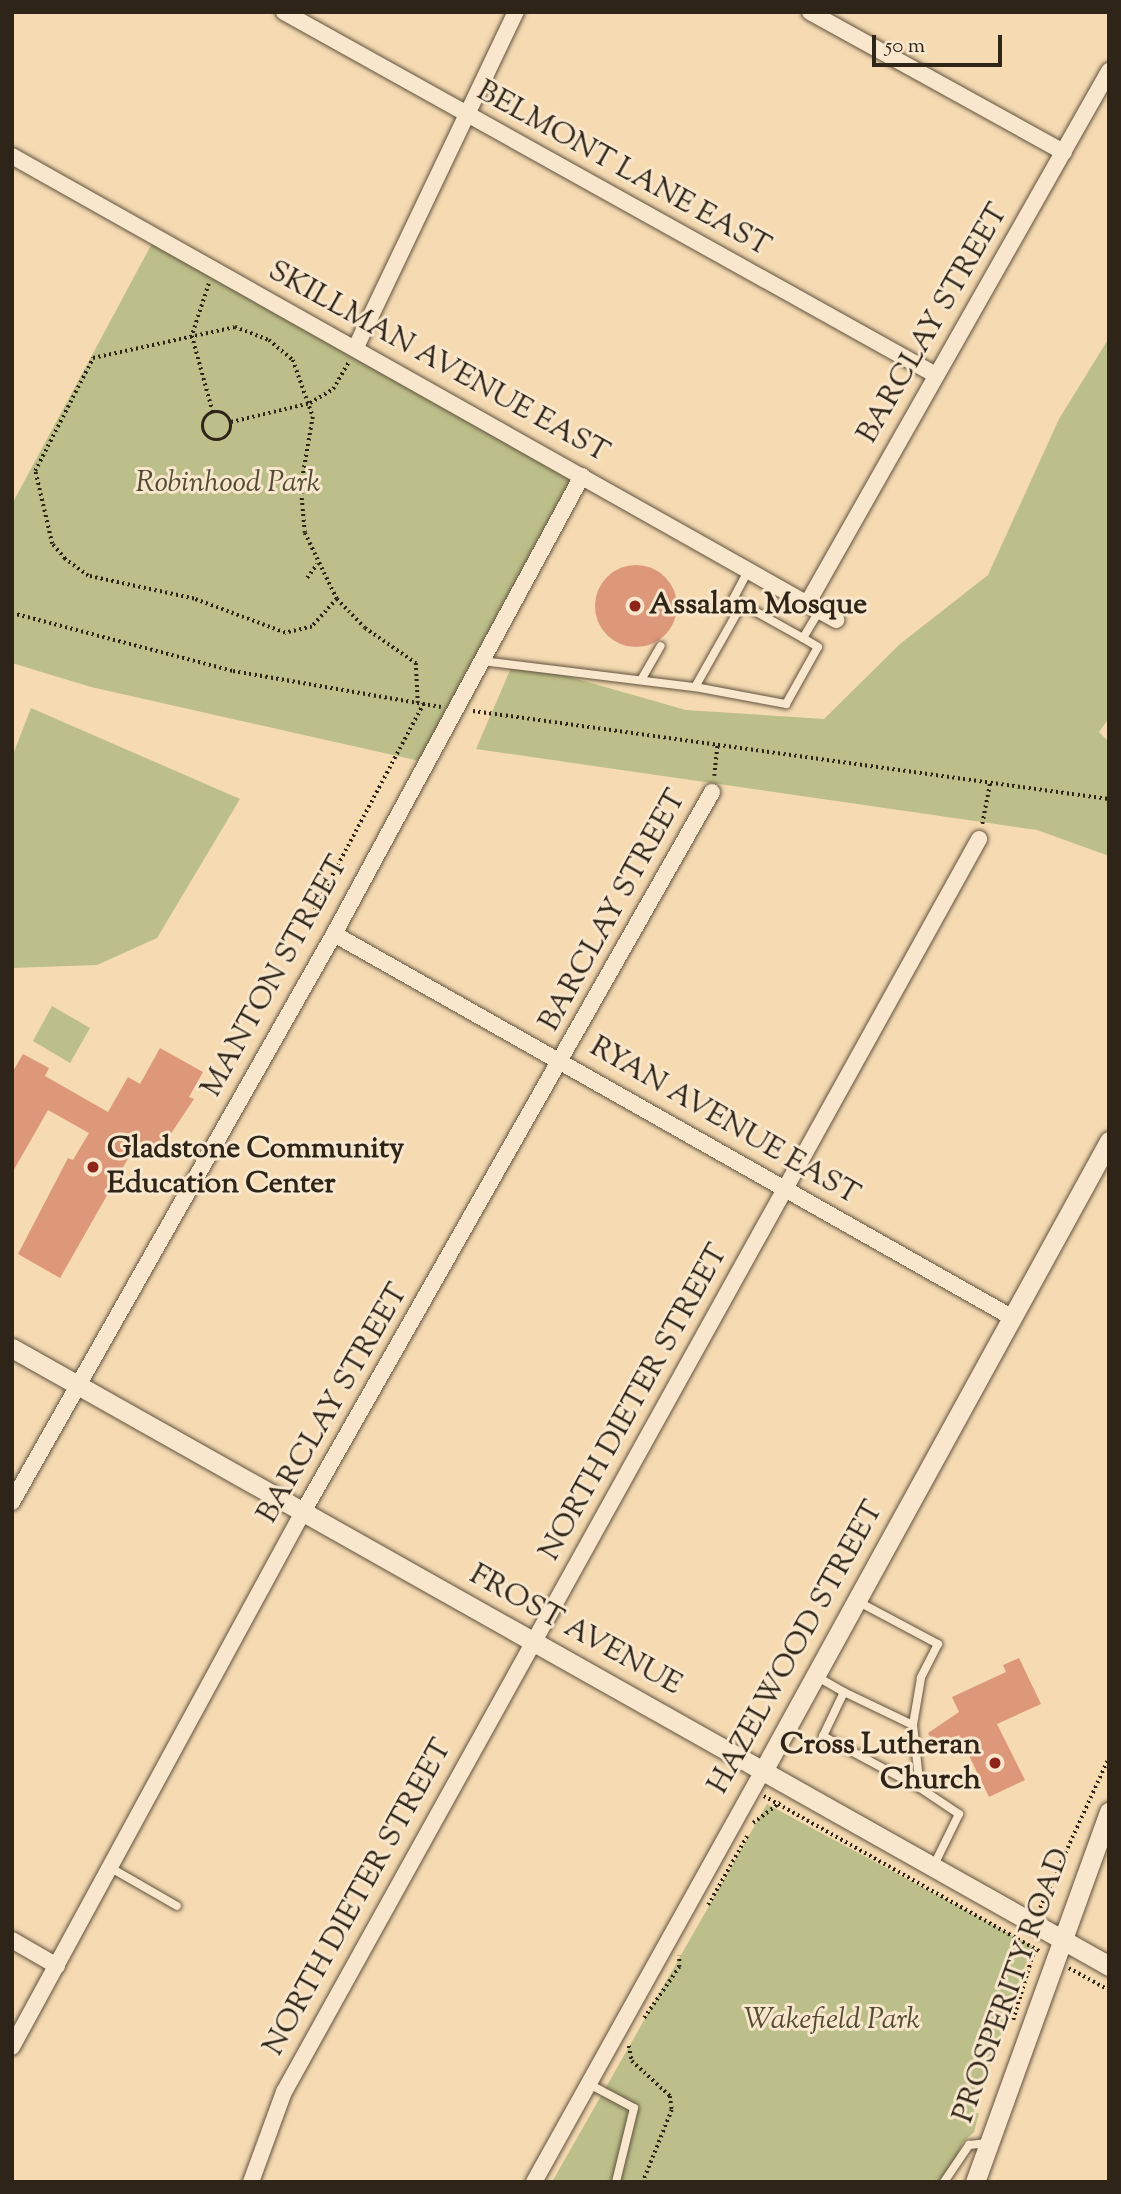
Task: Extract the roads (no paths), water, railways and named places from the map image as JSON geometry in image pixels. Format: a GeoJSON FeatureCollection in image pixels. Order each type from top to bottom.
{"type":"FeatureCollection","features":[{"type":"Feature","properties":{"kind":"street","name":"BELMONT LANE EAST"},"geometry":{"type":"LineString","coordinates":[[284,12],[936,375]]}},
{"type":"Feature","properties":{"kind":"street"},"geometry":{"type":"LineString","coordinates":[[356,347],[469,116],[516,12]]}},
{"type":"Feature","properties":{"kind":"street"},"geometry":{"type":"LineString","coordinates":[[810,12],[1064,152]]}},
{"type":"Feature","properties":{"kind":"street","name":"BARCLAY STREET"},"geometry":{"type":"LineString","coordinates":[[813,607],[936,375],[1109,71]]}},
{"type":"Feature","properties":{"kind":"street","name":"SKILLMAN AVENUE EAST"},"geometry":{"type":"LineString","coordinates":[[13,158],[356,347],[836,620]]}},
{"type":"Feature","properties":{"kind":"street","name":"MANTON STREET"},"geometry":{"type":"LineString","coordinates":[[12,1502],[76,1384],[334,934],[452,708],[582,476]]}},
{"type":"Feature","properties":{"kind":"street","name":"BARCLAY STREET"},"geometry":{"type":"LineString","coordinates":[[12,2047],[303,1512],[562,1063],[712,792]]}},
{"type":"Feature","properties":{"kind":"street","name":"NORTH DIETER STREET"},"geometry":{"type":"LineString","coordinates":[[251,2182],[284,2092],[787,1190],[979,839]]}},
{"type":"Feature","properties":{"kind":"street","name":"RYAN AVENUE EAST"},"geometry":{"type":"LineString","coordinates":[[334,934],[1013,1318]]}},
{"type":"Feature","properties":{"kind":"street","name":"HAZELWOOD STREET"},"geometry":{"type":"LineString","coordinates":[[534,2182],[816,1676],[1109,1141]]}},
{"type":"Feature","properties":{"kind":"street","name":"FROST AVENUE"},"geometry":{"type":"LineString","coordinates":[[12,1348],[1109,1966]]}},
{"type":"Feature","properties":{"kind":"street","name":"PROSPERITY ROAD"},"geometry":{"type":"LineString","coordinates":[[975,2182],[1109,1811]]}},
{"type":"Feature","properties":{"kind":"street"},"geometry":{"type":"LineString","coordinates":[[12,1940],[57,1966]]}},
{"type":"Feature","properties":{"kind":"lane"},"geometry":{"type":"LineString","coordinates":[[479,660],[695,687],[786,704],[818,647],[733,599],[748,571]]}},
{"type":"Feature","properties":{"kind":"lane"},"geometry":{"type":"LineString","coordinates":[[695,687],[742,604]]}},
{"type":"Feature","properties":{"kind":"lane"},"geometry":{"type":"LineString","coordinates":[[803,638],[813,607]]}},
{"type":"Feature","properties":{"kind":"lane"},"geometry":{"type":"LineString","coordinates":[[641,680],[661,646]]}},
{"type":"Feature","properties":{"kind":"lane"},"geometry":{"type":"LineString","coordinates":[[857,1601],[938,1644],[921,1678],[913,1725],[920,1788]]}},
{"type":"Feature","properties":{"kind":"lane"},"geometry":{"type":"LineString","coordinates":[[816,1676],[913,1725]]}},
{"type":"Feature","properties":{"kind":"lane"},"geometry":{"type":"LineString","coordinates":[[844,1692],[823,1736],[920,1788],[959,1814],[933,1867]]}},
{"type":"Feature","properties":{"kind":"lane"},"geometry":{"type":"LineString","coordinates":[[111,1868],[177,1906]]}},
{"type":"Feature","properties":{"kind":"lane"},"geometry":{"type":"LineString","coordinates":[[589,2084],[634,2108],[616,2182]]}},
{"type":"Feature","properties":{"kind":"lane"},"geometry":{"type":"LineString","coordinates":[[944,2182],[969,2144],[988,2143]]}},
{"type":"Feature","properties":{"kind":"place","name":"Assalam Mosque"},"geometry":{"type":"Point","coordinates":[635,606]}},
{"type":"Feature","properties":{"kind":"place","name":"Gladstone Community Education Center"},"geometry":{"type":"Point","coordinates":[93,1167]}},
{"type":"Feature","properties":{"kind":"place","name":"Cross Lutheran Church"},"geometry":{"type":"Point","coordinates":[995,1763]}},
{"type":"Feature","properties":{"kind":"park label","name":"Robinhood Park"},"geometry":{"type":"Point","coordinates":[228,484]}},
{"type":"Feature","properties":{"kind":"park label","name":"Wakefield Park"},"geometry":{"type":"Point","coordinates":[832,2021]}}]}
